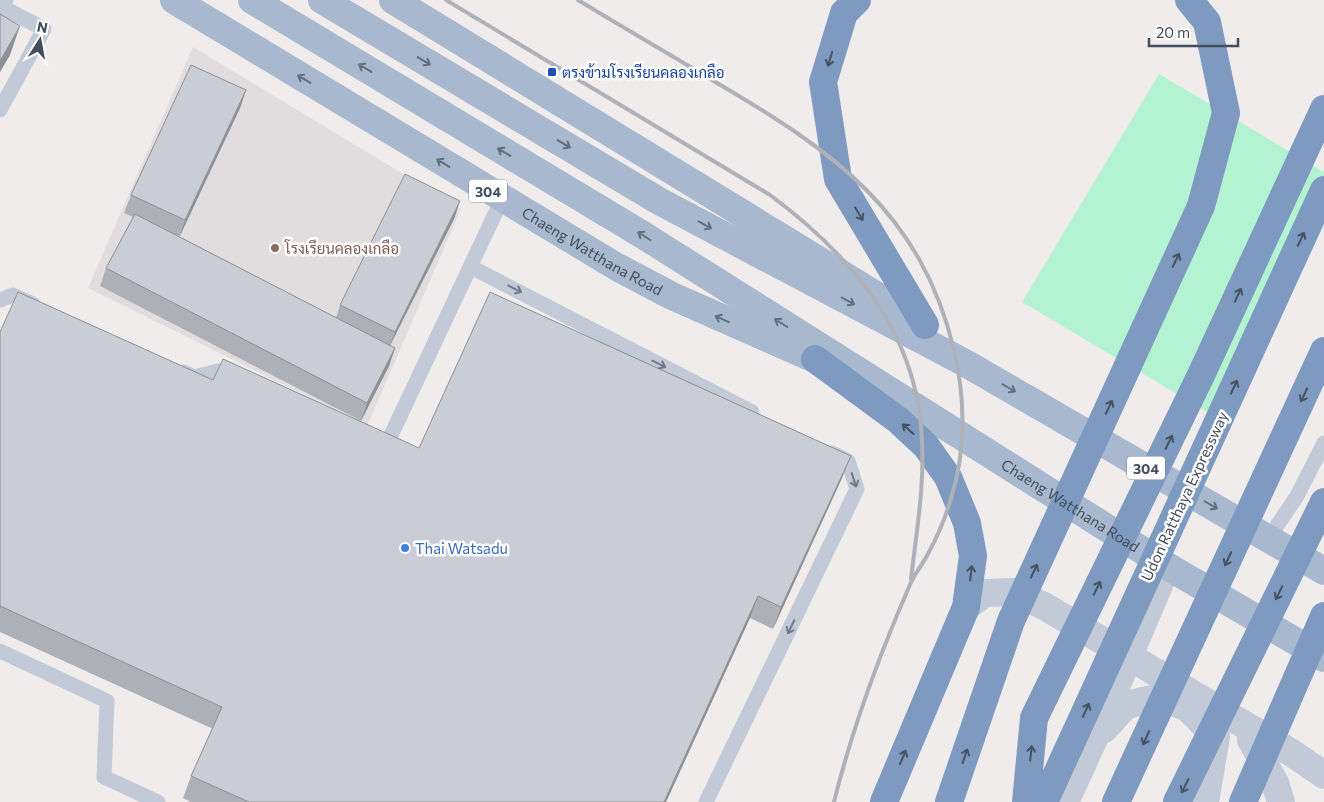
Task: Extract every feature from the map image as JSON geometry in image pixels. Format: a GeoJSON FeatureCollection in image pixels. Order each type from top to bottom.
{"type":"FeatureCollection","features":[{"type":"Feature","properties":{"kind":"highway"},"geometry":{"type":"LineString","coordinates":[[949,802],[1011,621],[1201,206],[1226,113],[1207,22],[1190,0]]}},
{"type":"Feature","properties":{"kind":"highway"},"geometry":{"type":"LineString","coordinates":[[851,6],[823,82],[838,179],[925,325]]}},
{"type":"Feature","properties":{"kind":"highway"},"geometry":{"type":"LineString","coordinates":[[1026,802],[1034,718],[1202,373],[1324,109]]}},
{"type":"Feature","properties":{"kind":"highway","name":"Udon Ratthaya Expressway"},"geometry":{"type":"LineString","coordinates":[[1044,802],[1324,190]]}},
{"type":"Feature","properties":{"kind":"highway"},"geometry":{"type":"LineString","coordinates":[[1116,802],[1324,351]]}},
{"type":"Feature","properties":{"kind":"highway"},"geometry":{"type":"LineString","coordinates":[[815,360],[898,420],[926,446],[948,477],[967,523],[973,556],[966,607],[884,802]]}},
{"type":"Feature","properties":{"kind":"highway"},"geometry":{"type":"LineString","coordinates":[[1177,802],[1324,502]]}},
{"type":"Feature","properties":{"kind":"highway"},"geometry":{"type":"LineString","coordinates":[[1243,802],[1324,616]]}},
{"type":"Feature","properties":{"kind":"main road","name":"Chaeng Watthana Road"},"geometry":{"type":"LineString","coordinates":[[174,0],[617,267],[672,296],[896,396]]}},
{"type":"Feature","properties":{"kind":"main road","name":"Chaeng Watthana Road"},"geometry":{"type":"LineString","coordinates":[[252,0],[643,235],[1167,566],[1324,658]]}},
{"type":"Feature","properties":{"kind":"main road"},"geometry":{"type":"LineString","coordinates":[[322,0],[659,202],[967,364]]}},
{"type":"Feature","properties":{"kind":"main road","name":"304"},"geometry":{"type":"LineString","coordinates":[[393,0],[925,325],[967,364],[1324,571]]}},
{"type":"Feature","properties":{"kind":"street"},"geometry":{"type":"LineString","coordinates":[[1121,696],[1128,657],[1167,566]]}},
{"type":"Feature","properties":{"kind":"street"},"geometry":{"type":"LineString","coordinates":[[966,607],[985,593],[1014,592],[1044,606],[1235,719],[1324,775]]}},
{"type":"Feature","properties":{"kind":"street"},"geometry":{"type":"LineString","coordinates":[[1065,802],[1093,742],[1121,696],[1152,671]]}},
{"type":"Feature","properties":{"kind":"street"},"geometry":{"type":"LineString","coordinates":[[1121,696],[1161,697],[1188,708],[1216,737],[1205,802]]}},
{"type":"Feature","properties":{"kind":"street"},"geometry":{"type":"LineString","coordinates":[[1235,719],[1257,748],[1275,783],[1281,802]]}},
{"type":"Feature","properties":{"kind":"lane"},"geometry":{"type":"LineString","coordinates":[[0,110],[44,28],[2,7],[6,0]]}},
{"type":"Feature","properties":{"kind":"lane"},"geometry":{"type":"LineString","coordinates":[[369,438],[386,446],[502,199]]}},
{"type":"Feature","properties":{"kind":"lane"},"geometry":{"type":"LineString","coordinates":[[471,266],[769,421]]}},
{"type":"Feature","properties":{"kind":"lane"},"geometry":{"type":"LineString","coordinates":[[0,300],[13,295],[49,312]]}},
{"type":"Feature","properties":{"kind":"lane"},"geometry":{"type":"LineString","coordinates":[[167,365],[194,377],[218,371],[245,382]]}},
{"type":"Feature","properties":{"kind":"lane"},"geometry":{"type":"LineString","coordinates":[[1268,538],[1298,496],[1324,443]]}},
{"type":"Feature","properties":{"kind":"lane"},"geometry":{"type":"LineString","coordinates":[[706,802],[857,489],[848,461],[821,448]]}},
{"type":"Feature","properties":{"kind":"lane"},"geometry":{"type":"LineString","coordinates":[[0,651],[107,701],[104,777],[158,802]]}},
{"type":"Feature","properties":{"kind":"shaded area","name":"โรงเรียนคลองเกลือ"},"geometry":{"type":"Polygon","coordinates":[[[193,47],[461,209],[367,426],[88,288],[193,47]]]}},
{"type":"Feature","properties":{"kind":"green space"},"geometry":{"type":"Polygon","coordinates":[[[1159,74],[1324,172],[1324,222],[1209,413],[1022,302],[1159,74]]]}},
{"type":"Feature","properties":{"kind":"building"},"geometry":{"type":"Polygon","coordinates":[[[0,14],[20,26],[0,61],[0,14]]]}},
{"type":"Feature","properties":{"kind":"building"},"geometry":{"type":"Polygon","coordinates":[[[191,65],[246,90],[185,220],[131,195],[191,65]]]}},
{"type":"Feature","properties":{"kind":"building"},"geometry":{"type":"Polygon","coordinates":[[[405,174],[460,201],[395,332],[340,305],[405,174]]]}},
{"type":"Feature","properties":{"kind":"building"},"geometry":{"type":"Polygon","coordinates":[[[135,214],[395,348],[367,403],[106,268],[135,214]]]}},
{"type":"Feature","properties":{"kind":"building","name":"Thai Watsadu"},"geometry":{"type":"Polygon","coordinates":[[[18,292],[213,380],[223,359],[419,448],[490,292],[851,456],[781,607],[758,596],[664,802],[249,802],[191,776],[222,707],[0,606],[0,332],[18,292]]]}},
{"type":"Feature","properties":{"kind":"railway"},"geometry":{"type":"LineString","coordinates":[[446,0],[770,195],[825,241],[850,267],[890,325],[905,357],[915,391],[921,427],[922,465],[920,503],[911,579]]}},
{"type":"Feature","properties":{"kind":"railway"},"geometry":{"type":"LineString","coordinates":[[578,0],[759,108],[834,161],[867,190],[895,223],[919,260],[939,302],[954,350],[961,389],[962,428],[959,467],[943,523],[929,552],[911,582],[877,666],[849,747],[834,802]]}},
{"type":"Feature","properties":{"kind":"place","name":"ตรงข้ามโรงเรียนคลองเกลือ"},"geometry":{"type":"Point","coordinates":[552,72]}},
{"type":"Feature","properties":{"kind":"place","name":"โรงเรียนคลองเกลือ"},"geometry":{"type":"Point","coordinates":[275,248]}},
{"type":"Feature","properties":{"kind":"place","name":"Thai Watsadu"},"geometry":{"type":"Point","coordinates":[405,548]}}]}
